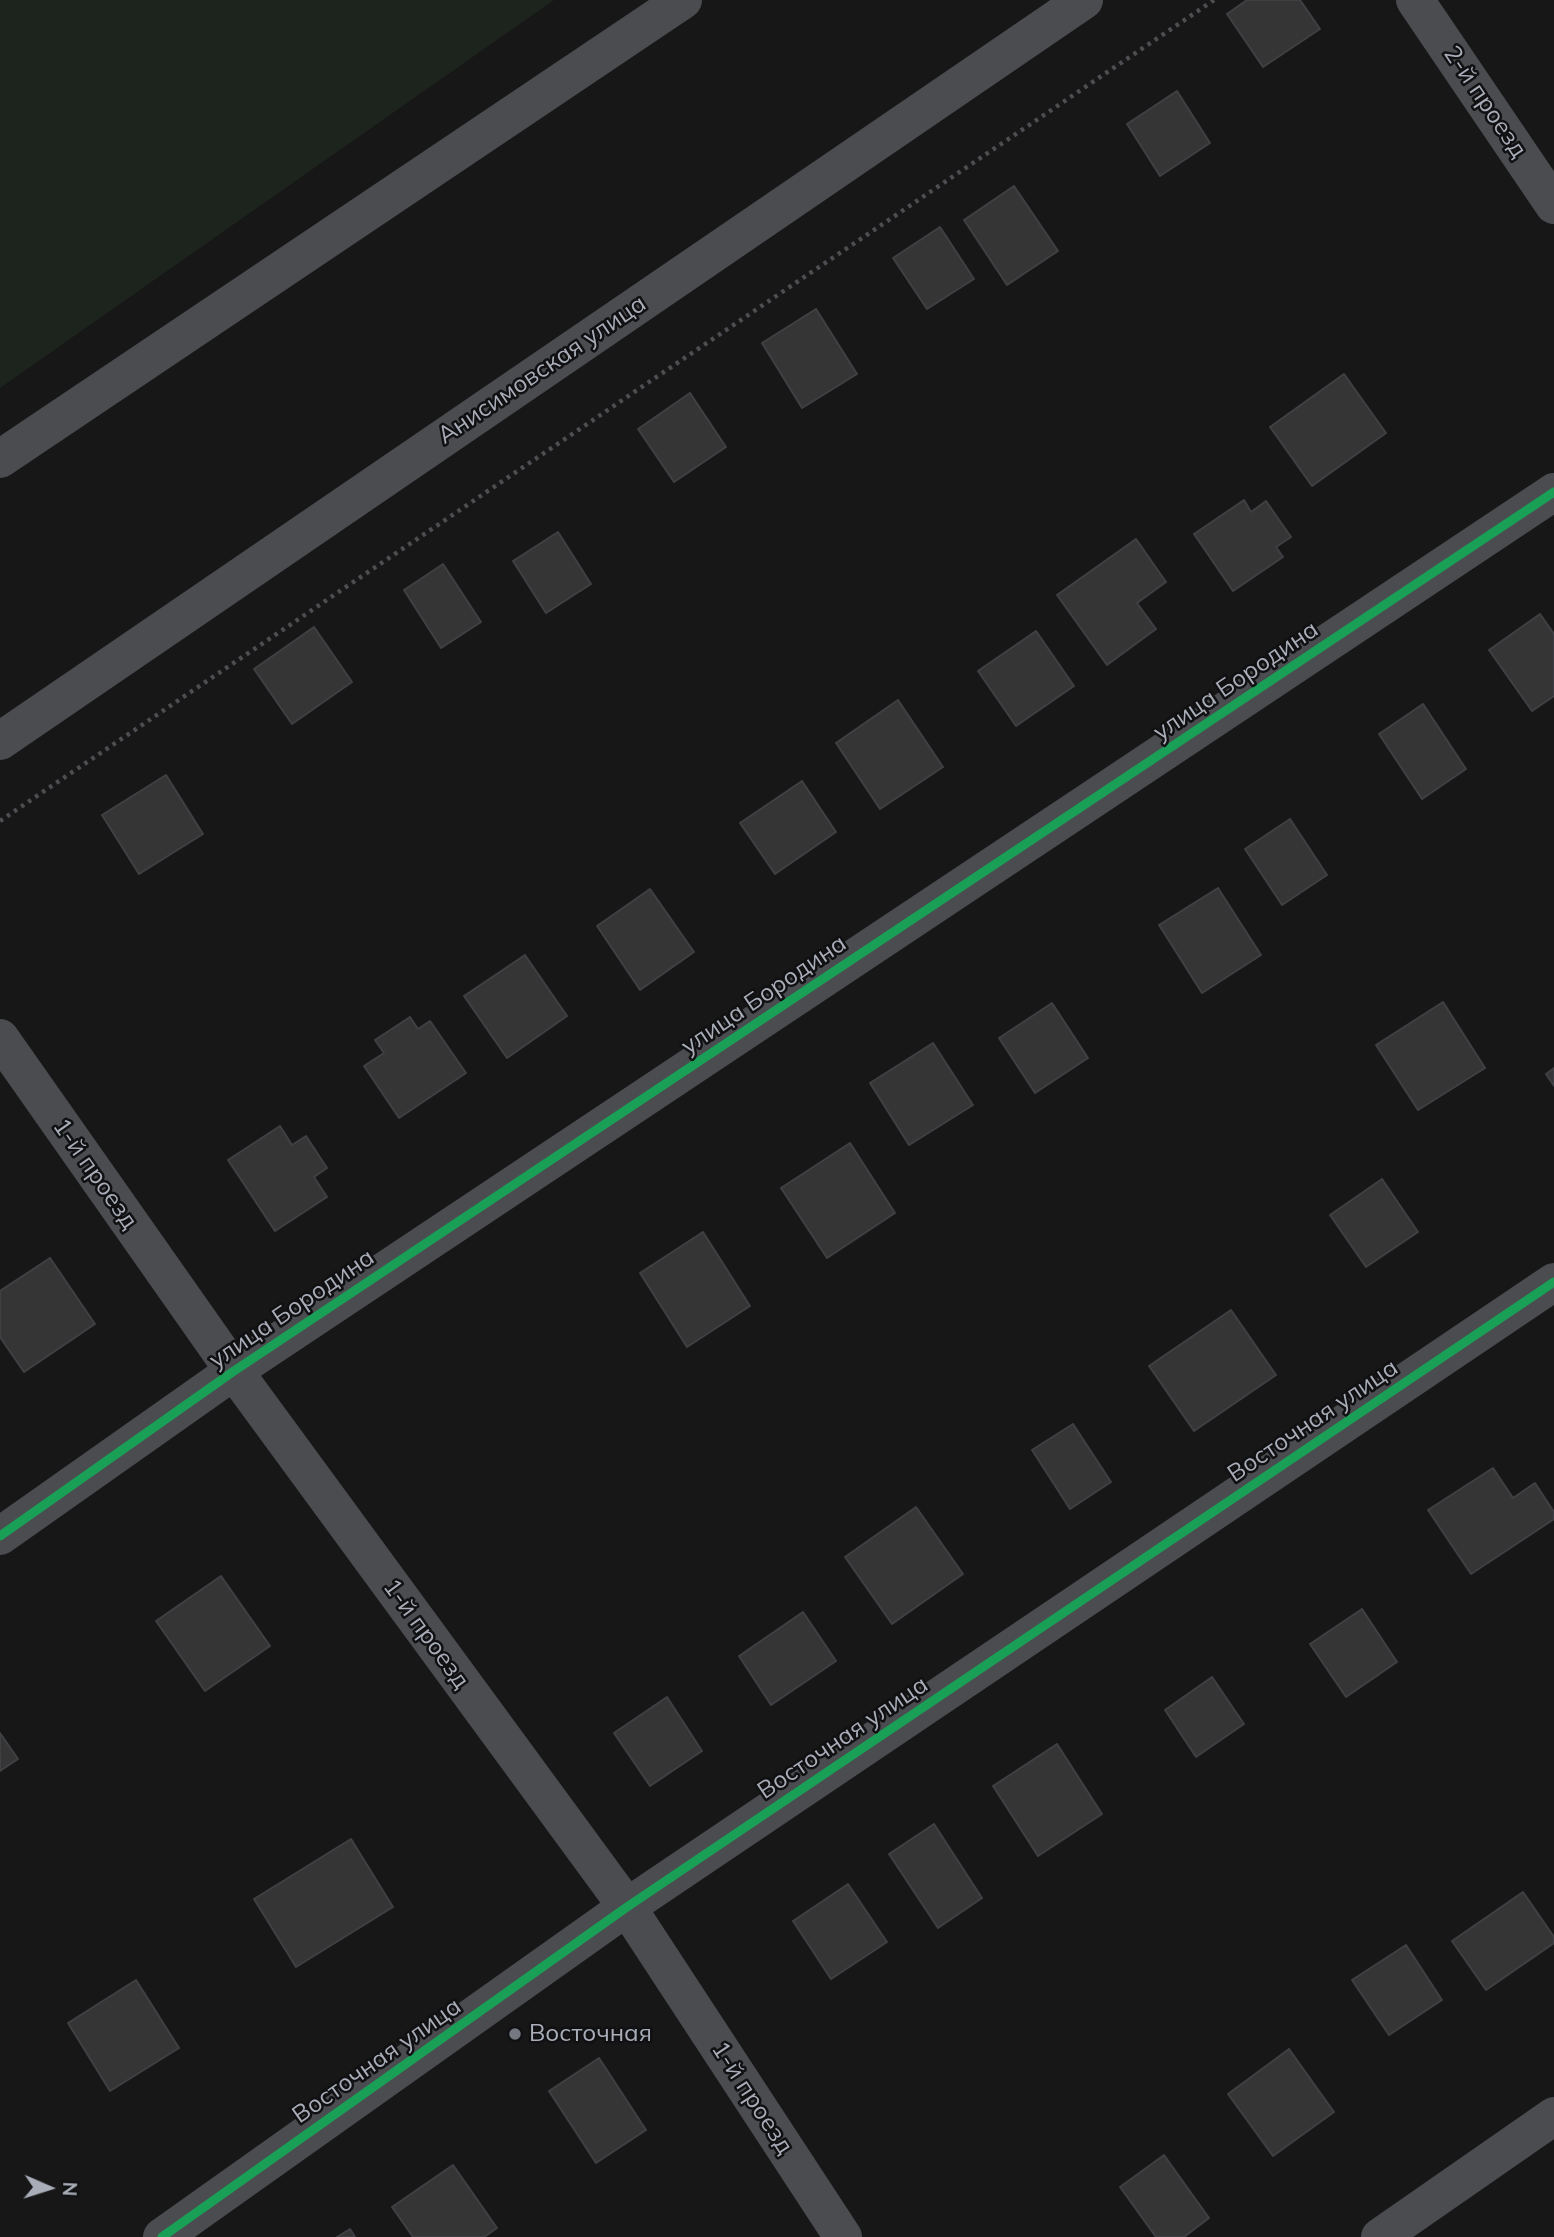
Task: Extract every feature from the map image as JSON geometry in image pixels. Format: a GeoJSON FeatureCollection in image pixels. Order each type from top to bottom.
{"type":"FeatureCollection","features":[{"type":"Feature","properties":{"kind":"street"},"geometry":{"type":"LineString","coordinates":[[0,458],[684,0]]}},
{"type":"Feature","properties":{"kind":"street","name":"Анисимовская улица"},"geometry":{"type":"LineString","coordinates":[[0,741],[1084,0]]}},
{"type":"Feature","properties":{"kind":"street","name":"2-й проезд"},"geometry":{"type":"LineString","coordinates":[[1415,0],[1554,205]]}},
{"type":"Feature","properties":{"kind":"street","name":"улица Бородина"},"geometry":{"type":"LineString","coordinates":[[0,1536],[233,1371],[1554,492]]}},
{"type":"Feature","properties":{"kind":"street","name":"1-й проезд"},"geometry":{"type":"LineString","coordinates":[[0,1038],[233,1371],[626,1907],[843,2237]]}},
{"type":"Feature","properties":{"kind":"street","name":"Восточная улица"},"geometry":{"type":"LineString","coordinates":[[162,2237],[626,1907],[1554,1282]]}},
{"type":"Feature","properties":{"kind":"street"},"geometry":{"type":"LineString","coordinates":[[1380,2237],[1554,2116]]}},
{"type":"Feature","properties":{"kind":"path"},"geometry":{"type":"LineString","coordinates":[[0,821],[1214,0]]}},
{"type":"Feature","properties":{"kind":"shaded area"},"geometry":{"type":"Polygon","coordinates":[[[0,0],[554,0],[0,388],[0,0]]]}},
{"type":"Feature","properties":{"kind":"building"},"geometry":{"type":"Polygon","coordinates":[[[1247,0],[1300,0],[1320,29],[1263,67],[1227,14],[1247,0]]]}},
{"type":"Feature","properties":{"kind":"building"},"geometry":{"type":"Polygon","coordinates":[[[1177,91],[1210,143],[1160,176],[1127,124],[1177,91]]]}},
{"type":"Feature","properties":{"kind":"building"},"geometry":{"type":"Polygon","coordinates":[[[1014,186],[1058,251],[1007,285],[964,220],[1014,186]]]}},
{"type":"Feature","properties":{"kind":"building"},"geometry":{"type":"Polygon","coordinates":[[[940,227],[974,279],[927,309],[893,258],[940,227]]]}},
{"type":"Feature","properties":{"kind":"building"},"geometry":{"type":"Polygon","coordinates":[[[816,309],[857,374],[802,408],[762,343],[816,309]]]}},
{"type":"Feature","properties":{"kind":"building"},"geometry":{"type":"Polygon","coordinates":[[[1344,374],[1386,433],[1312,486],[1270,427],[1344,374]]]}},
{"type":"Feature","properties":{"kind":"building"},"geometry":{"type":"Polygon","coordinates":[[[690,393],[726,447],[674,482],[638,429],[690,393]]]}},
{"type":"Feature","properties":{"kind":"building"},"geometry":{"type":"Polygon","coordinates":[[[1244,500],[1251,512],[1266,501],[1291,537],[1276,547],[1283,557],[1233,591],[1194,534],[1244,500]]]}},
{"type":"Feature","properties":{"kind":"building"},"geometry":{"type":"Polygon","coordinates":[[[558,532],[591,584],[546,613],[513,561],[558,532]]]}},
{"type":"Feature","properties":{"kind":"building"},"geometry":{"type":"Polygon","coordinates":[[[1136,539],[1166,582],[1137,603],[1156,629],[1107,665],[1057,595],[1136,539]]]}},
{"type":"Feature","properties":{"kind":"building"},"geometry":{"type":"Polygon","coordinates":[[[443,564],[481,622],[441,648],[404,590],[443,564]]]}},
{"type":"Feature","properties":{"kind":"building"},"geometry":{"type":"Polygon","coordinates":[[[1540,614],[1554,634],[1554,696],[1532,711],[1489,650],[1540,614]]]}},
{"type":"Feature","properties":{"kind":"building"},"geometry":{"type":"Polygon","coordinates":[[[314,627],[352,682],[292,724],[254,669],[314,627]]]}},
{"type":"Feature","properties":{"kind":"building"},"geometry":{"type":"Polygon","coordinates":[[[1036,631],[1074,686],[1016,726],[978,671],[1036,631]]]}},
{"type":"Feature","properties":{"kind":"building"},"geometry":{"type":"Polygon","coordinates":[[[898,700],[943,767],[880,809],[836,743],[898,700]]]}},
{"type":"Feature","properties":{"kind":"building"},"geometry":{"type":"Polygon","coordinates":[[[1423,704],[1466,769],[1422,799],[1379,734],[1423,704]]]}},
{"type":"Feature","properties":{"kind":"building"},"geometry":{"type":"Polygon","coordinates":[[[166,775],[203,834],[139,874],[102,815],[166,775]]]}},
{"type":"Feature","properties":{"kind":"building"},"geometry":{"type":"Polygon","coordinates":[[[802,781],[836,832],[775,874],[740,823],[802,781]]]}},
{"type":"Feature","properties":{"kind":"building"},"geometry":{"type":"Polygon","coordinates":[[[1290,819],[1327,875],[1282,905],[1245,849],[1290,819]]]}},
{"type":"Feature","properties":{"kind":"building"},"geometry":{"type":"Polygon","coordinates":[[[1218,888],[1261,955],[1202,993],[1159,925],[1218,888]]]}},
{"type":"Feature","properties":{"kind":"building"},"geometry":{"type":"Polygon","coordinates":[[[650,889],[694,952],[640,990],[597,926],[650,889]]]}},
{"type":"Feature","properties":{"kind":"building"},"geometry":{"type":"Polygon","coordinates":[[[525,955],[567,1016],[507,1058],[464,996],[525,955]]]}},
{"type":"Feature","properties":{"kind":"building"},"geometry":{"type":"Polygon","coordinates":[[[1443,1002],[1485,1068],[1418,1110],[1376,1045],[1443,1002]]]}},
{"type":"Feature","properties":{"kind":"building"},"geometry":{"type":"Polygon","coordinates":[[[1052,1003],[1088,1058],[1035,1093],[999,1038],[1052,1003]]]}},
{"type":"Feature","properties":{"kind":"building"},"geometry":{"type":"Polygon","coordinates":[[[410,1017],[418,1029],[430,1021],[466,1073],[399,1118],[364,1066],[384,1053],[375,1040],[410,1017]]]}},
{"type":"Feature","properties":{"kind":"building"},"geometry":{"type":"Polygon","coordinates":[[[933,1043],[973,1105],[909,1145],[870,1083],[933,1043]]]}},
{"type":"Feature","properties":{"kind":"building"},"geometry":{"type":"Polygon","coordinates":[[[1554,1068],[1554,1086],[1546,1074],[1554,1068]]]}},
{"type":"Feature","properties":{"kind":"building"},"geometry":{"type":"Polygon","coordinates":[[[280,1126],[292,1145],[306,1136],[327,1168],[314,1177],[327,1197],[275,1231],[228,1160],[280,1126]]]}},
{"type":"Feature","properties":{"kind":"building"},"geometry":{"type":"Polygon","coordinates":[[[850,1143],[895,1213],[827,1258],[781,1188],[850,1143]]]}},
{"type":"Feature","properties":{"kind":"building"},"geometry":{"type":"Polygon","coordinates":[[[1382,1179],[1418,1232],[1366,1267],[1330,1215],[1382,1179]]]}},
{"type":"Feature","properties":{"kind":"building"},"geometry":{"type":"Polygon","coordinates":[[[703,1232],[750,1306],[687,1347],[640,1273],[703,1232]]]}},
{"type":"Feature","properties":{"kind":"building"},"geometry":{"type":"Polygon","coordinates":[[[50,1258],[95,1324],[24,1372],[0,1337],[0,1291],[50,1258]]]}},
{"type":"Feature","properties":{"kind":"building"},"geometry":{"type":"Polygon","coordinates":[[[1231,1310],[1276,1375],[1194,1431],[1149,1366],[1231,1310]]]}},
{"type":"Feature","properties":{"kind":"building"},"geometry":{"type":"Polygon","coordinates":[[[1073,1424],[1111,1482],[1070,1509],[1032,1450],[1073,1424]]]}},
{"type":"Feature","properties":{"kind":"building"},"geometry":{"type":"Polygon","coordinates":[[[1493,1468],[1513,1498],[1535,1483],[1554,1512],[1554,1519],[1471,1574],[1428,1510],[1493,1468]]]}},
{"type":"Feature","properties":{"kind":"building"},"geometry":{"type":"Polygon","coordinates":[[[916,1507],[963,1574],[892,1624],[845,1557],[916,1507]]]}},
{"type":"Feature","properties":{"kind":"building"},"geometry":{"type":"Polygon","coordinates":[[[221,1576],[270,1646],[205,1691],[156,1621],[221,1576]]]}},
{"type":"Feature","properties":{"kind":"building"},"geometry":{"type":"Polygon","coordinates":[[[1362,1609],[1397,1662],[1346,1697],[1310,1644],[1362,1609]]]}},
{"type":"Feature","properties":{"kind":"building"},"geometry":{"type":"Polygon","coordinates":[[[803,1612],[836,1661],[771,1705],[739,1656],[803,1612]]]}},
{"type":"Feature","properties":{"kind":"building"},"geometry":{"type":"Polygon","coordinates":[[[1212,1677],[1244,1724],[1196,1757],[1165,1710],[1212,1677]]]}},
{"type":"Feature","properties":{"kind":"building"},"geometry":{"type":"Polygon","coordinates":[[[667,1697],[702,1751],[650,1786],[614,1733],[667,1697]]]}},
{"type":"Feature","properties":{"kind":"building"},"geometry":{"type":"Polygon","coordinates":[[[0,1733],[18,1759],[0,1771],[0,1733]]]}},
{"type":"Feature","properties":{"kind":"building"},"geometry":{"type":"Polygon","coordinates":[[[1057,1744],[1102,1814],[1038,1856],[993,1786],[1057,1744]]]}},
{"type":"Feature","properties":{"kind":"building"},"geometry":{"type":"Polygon","coordinates":[[[934,1824],[982,1898],[938,1928],[889,1854],[934,1824]]]}},
{"type":"Feature","properties":{"kind":"building"},"geometry":{"type":"Polygon","coordinates":[[[351,1839],[393,1907],[296,1967],[254,1899],[351,1839]]]}},
{"type":"Feature","properties":{"kind":"building"},"geometry":{"type":"Polygon","coordinates":[[[848,1884],[887,1942],[831,1979],[793,1921],[848,1884]]]}},
{"type":"Feature","properties":{"kind":"building"},"geometry":{"type":"Polygon","coordinates":[[[1523,1892],[1554,1937],[1554,1943],[1486,1990],[1452,1941],[1523,1892]]]}},
{"type":"Feature","properties":{"kind":"building"},"geometry":{"type":"Polygon","coordinates":[[[1406,1945],[1442,2000],[1389,2035],[1352,1980],[1406,1945]]]}},
{"type":"Feature","properties":{"kind":"building"},"geometry":{"type":"Polygon","coordinates":[[[136,1980],[179,2048],[110,2091],[68,2023],[136,1980]]]}},
{"type":"Feature","properties":{"kind":"building"},"geometry":{"type":"Polygon","coordinates":[[[1289,2049],[1334,2112],[1273,2156],[1228,2094],[1289,2049]]]}},
{"type":"Feature","properties":{"kind":"building"},"geometry":{"type":"Polygon","coordinates":[[[599,2058],[646,2130],[596,2163],[549,2091],[599,2058]]]}},
{"type":"Feature","properties":{"kind":"building"},"geometry":{"type":"Polygon","coordinates":[[[1164,2155],[1209,2218],[1184,2237],[1156,2237],[1120,2187],[1164,2155]]]}},
{"type":"Feature","properties":{"kind":"building"},"geometry":{"type":"Polygon","coordinates":[[[453,2165],[497,2228],[484,2237],[413,2237],[392,2207],[453,2165]]]}},
{"type":"Feature","properties":{"kind":"building"},"geometry":{"type":"Polygon","coordinates":[[[350,2229],[355,2237],[337,2237],[350,2229]]]}},
{"type":"Feature","properties":{"kind":"cycle path"},"geometry":{"type":"LineString","coordinates":[[0,1536],[234,1371],[1554,492]]}},
{"type":"Feature","properties":{"kind":"cycle path"},"geometry":{"type":"LineString","coordinates":[[162,2237],[627,1907],[1554,1282]]}},
{"type":"Feature","properties":{"kind":"place","name":"Восточная"},"geometry":{"type":"Point","coordinates":[515,2034]}}]}
